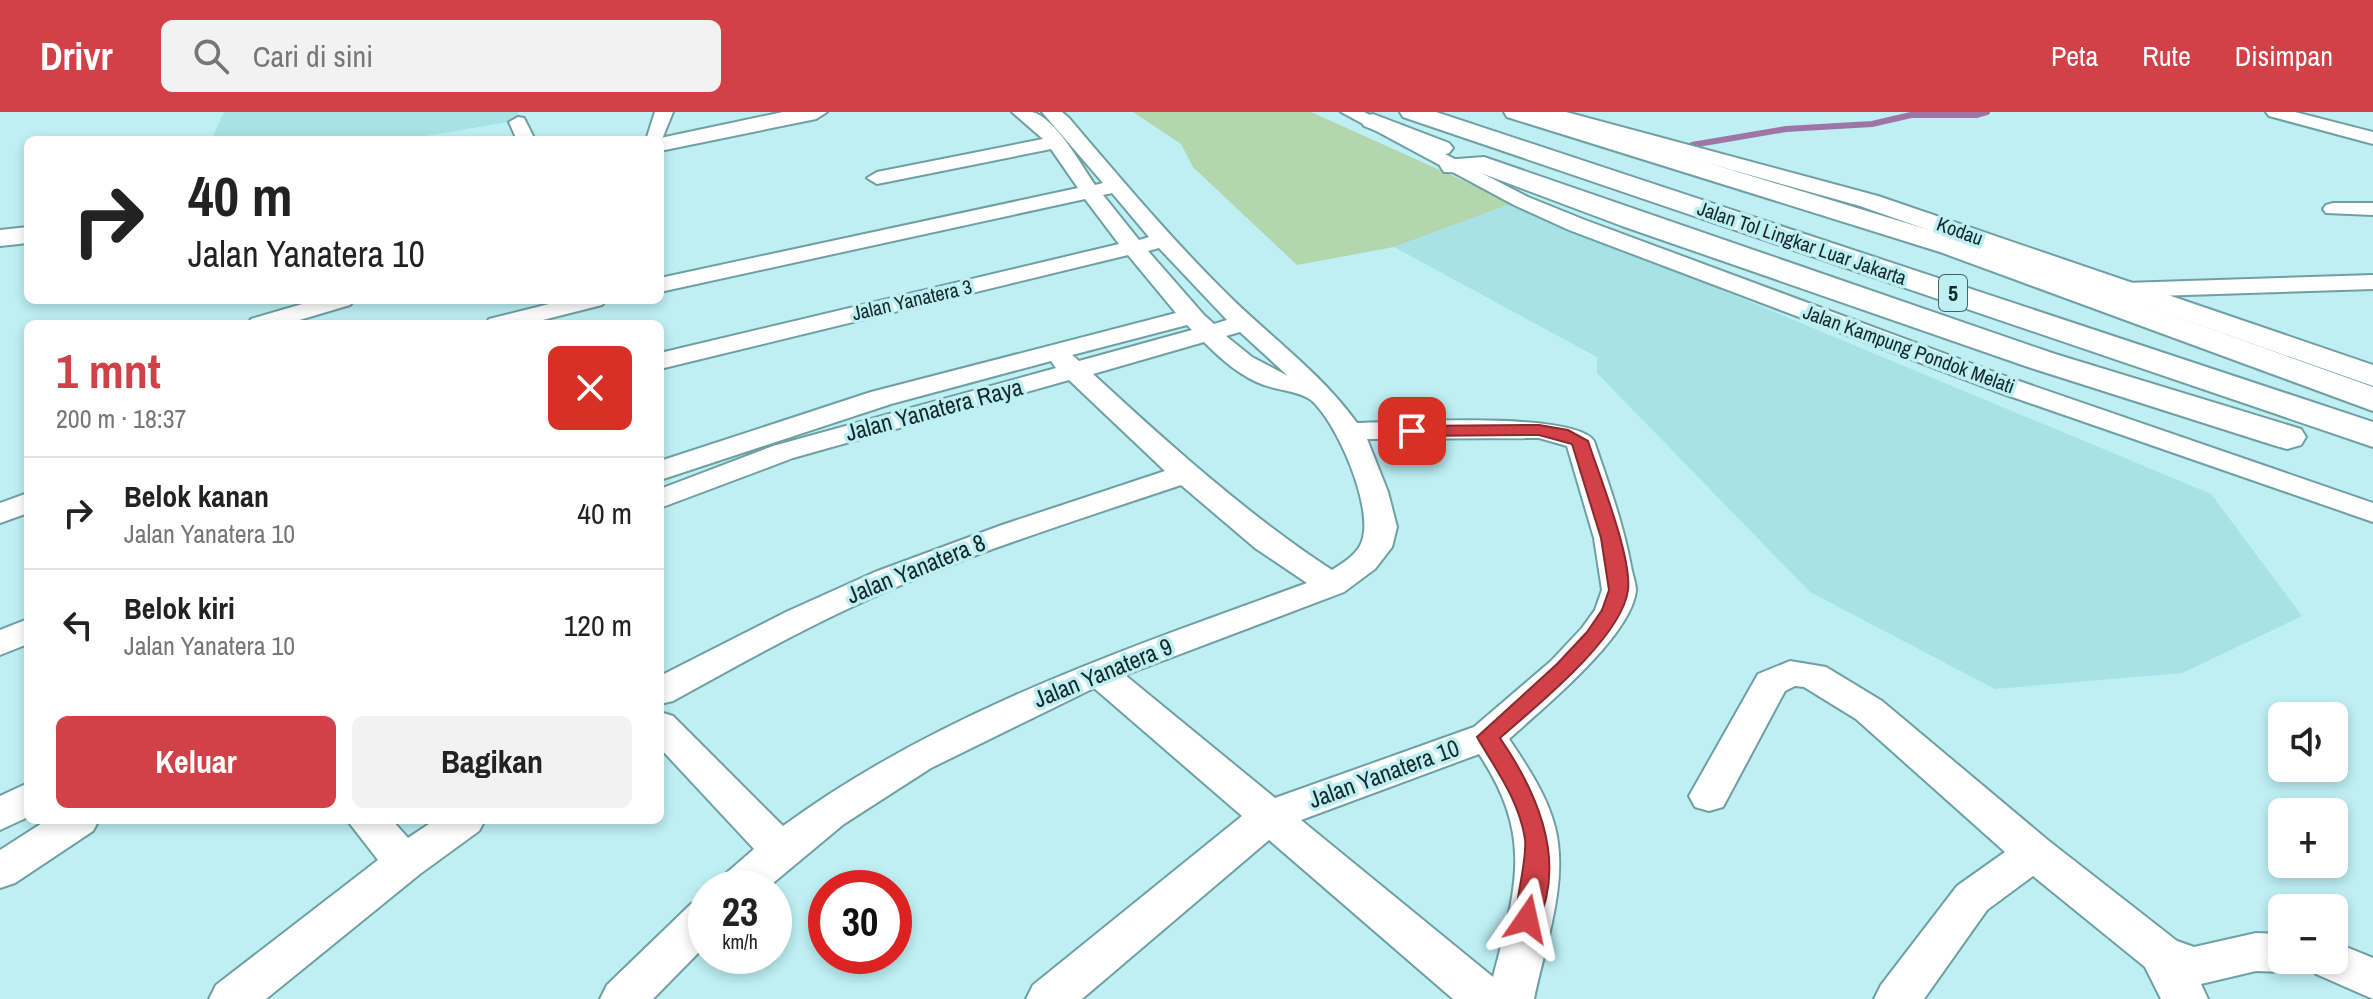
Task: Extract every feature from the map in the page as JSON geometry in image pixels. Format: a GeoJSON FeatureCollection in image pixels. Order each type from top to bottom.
{"type":"FeatureCollection","features":[{"type":"Feature","properties":{"kind":"highway","name":"Jalan Tol Lingkar Luar Jakarta"},"geometry":{"type":"LineString","coordinates":[[1412,112],[1546,148],[2373,408]]}},
{"type":"Feature","properties":{"kind":"highway","name":"Jalan Tol Lingkar Luar Jakarta"},"geometry":{"type":"LineString","coordinates":[[1462,112],[1546,148],[2373,435]]}},
{"type":"Feature","properties":{"kind":"highway"},"geometry":{"type":"LineString","coordinates":[[1516,112],[1951,246],[2373,400]]}},
{"type":"Feature","properties":{"kind":"highway"},"geometry":{"type":"LineString","coordinates":[[1362,117],[1468,166],[2043,361],[2373,463]]}},
{"type":"Feature","properties":{"kind":"main road"},"geometry":{"type":"LineString","coordinates":[[664,143],[816,112]]}},
{"type":"Feature","properties":{"kind":"main road","name":"Kodau"},"geometry":{"type":"LineString","coordinates":[[1539,112],[1855,197],[2369,372]]}},
{"type":"Feature","properties":{"kind":"main road"},"geometry":{"type":"LineString","coordinates":[[0,238],[24,235]]}},
{"type":"Feature","properties":{"kind":"street"},"geometry":{"type":"LineString","coordinates":[[656,136],[664,112]]}},
{"type":"Feature","properties":{"kind":"street"},"geometry":{"type":"LineString","coordinates":[[1021,112],[1041,125],[1057,142],[1090,192],[1202,325],[1264,376],[1314,390]]}},
{"type":"Feature","properties":{"kind":"street"},"geometry":{"type":"LineString","coordinates":[[1051,112],[1164,240],[1314,390],[1349,431]]}},
{"type":"Feature","properties":{"kind":"street"},"geometry":{"type":"LineString","coordinates":[[2275,112],[2373,138]]}},
{"type":"Feature","properties":{"kind":"street"},"geometry":{"type":"LineString","coordinates":[[2345,130],[2373,119]]}},
{"type":"Feature","properties":{"kind":"street"},"geometry":{"type":"LineString","coordinates":[[518,122],[524,136]]}},
{"type":"Feature","properties":{"kind":"street"},"geometry":{"type":"LineString","coordinates":[[877,178],[1057,142]]}},
{"type":"Feature","properties":{"kind":"street","name":"Jalan Kampung Pondok Melati"},"geometry":{"type":"LineString","coordinates":[[1468,166],[1549,213],[1696,271],[2004,385],[2373,513]]}},
{"type":"Feature","properties":{"kind":"street"},"geometry":{"type":"LineString","coordinates":[[664,284],[1117,186]]}},
{"type":"Feature","properties":{"kind":"street"},"geometry":{"type":"LineString","coordinates":[[2333,209],[2373,209]]}},
{"type":"Feature","properties":{"kind":"street","name":"Jalan Yanatera 3"},"geometry":{"type":"LineString","coordinates":[[664,360],[1164,240]]}},
{"type":"Feature","properties":{"kind":"street"},"geometry":{"type":"LineString","coordinates":[[2125,290],[2373,282]]}},
{"type":"Feature","properties":{"kind":"street"},"geometry":{"type":"LineString","coordinates":[[277,320],[329,304]]}},
{"type":"Feature","properties":{"kind":"street"},"geometry":{"type":"LineString","coordinates":[[514,320],[578,304]]}},
{"type":"Feature","properties":{"kind":"street","name":"Jalan Yanatera Raya"},"geometry":{"type":"LineString","coordinates":[[664,497],[783,452],[1066,363],[1202,325],[1245,323]]}},
{"type":"Feature","properties":{"kind":"street"},"geometry":{"type":"LineString","coordinates":[[1066,363],[1185,474],[1266,541],[1332,585]]}},
{"type":"Feature","properties":{"kind":"street","name":"Jalan Yanatera Raya"},"geometry":{"type":"LineString","coordinates":[[664,470],[881,398],[1066,363]]}},
{"type":"Feature","properties":{"kind":"street","name":"Jalan Yanatera 10"},"geometry":{"type":"LineString","coordinates":[[1049,999],[1271,815],[1487,737],[1564,669],[1611,611],[1619,590],[1610,538],[1580,441],[1539,430],[1349,431]]}},
{"type":"Feature","properties":{"kind":"street","name":"Jalan Yanatera 9"},"geometry":{"type":"LineString","coordinates":[[758,870],[830,813],[917,758],[1098,672],[1332,585],[1363,564],[1376,547],[1381,528],[1378,506],[1349,431]]}},
{"type":"Feature","properties":{"kind":"street","name":"Jalan Yanatera 8"},"geometry":{"type":"LineString","coordinates":[[664,690],[782,626],[899,574],[987,540],[1185,474]]}},
{"type":"Feature","properties":{"kind":"street"},"geometry":{"type":"LineString","coordinates":[[0,514],[24,504]]}},
{"type":"Feature","properties":{"kind":"street"},"geometry":{"type":"LineString","coordinates":[[0,644],[24,632]]}},
{"type":"Feature","properties":{"kind":"street"},"geometry":{"type":"LineString","coordinates":[[1098,672],[1486,999]]}},
{"type":"Feature","properties":{"kind":"street"},"geometry":{"type":"LineString","coordinates":[[1709,796],[1771,683],[1790,673],[1813,676],[1869,710],[2034,853],[2161,954],[2193,967],[2256,952],[2268,952]]}},
{"type":"Feature","properties":{"kind":"street"},"geometry":{"type":"LineString","coordinates":[[664,729],[781,850]]}},
{"type":"Feature","properties":{"kind":"street"},"geometry":{"type":"LineString","coordinates":[[1487,737],[1513,774],[1537,841],[1535,882],[1511,999]]}},
{"type":"Feature","properties":{"kind":"street"},"geometry":{"type":"LineString","coordinates":[[0,815],[24,800]]}},
{"type":"Feature","properties":{"kind":"street"},"geometry":{"type":"LineString","coordinates":[[0,871],[73,824]]}},
{"type":"Feature","properties":{"kind":"street"},"geometry":{"type":"LineString","coordinates":[[371,824],[405,862]]}},
{"type":"Feature","properties":{"kind":"street"},"geometry":{"type":"LineString","coordinates":[[232,999],[405,862],[459,824]]}},
{"type":"Feature","properties":{"kind":"street"},"geometry":{"type":"LineString","coordinates":[[1897,999],[1972,898],[2034,853]]}},
{"type":"Feature","properties":{"kind":"street"},"geometry":{"type":"LineString","coordinates":[[623,999],[688,935]]}},
{"type":"Feature","properties":{"kind":"street"},"geometry":{"type":"LineString","coordinates":[[2161,954],[2185,999]]}},
{"type":"Feature","properties":{"kind":"street"},"geometry":{"type":"LineString","coordinates":[[2348,967],[2373,979]]}},
{"type":"Feature","properties":{"kind":"shaded area"},"geometry":{"type":"Polygon","coordinates":[[[224,112],[518,112],[520,120],[425,136],[213,136],[224,112]]]}},
{"type":"Feature","properties":{"kind":"shaded area"},"geometry":{"type":"Polygon","coordinates":[[[1513,203],[2211,494],[2302,616],[2182,673],[1995,689],[1810,592],[1597,373],[1597,357],[1394,247],[1513,203]]]}},
{"type":"Feature","properties":{"kind":"green space"},"geometry":{"type":"Polygon","coordinates":[[[1133,112],[1311,112],[1513,203],[1394,247],[1297,265],[1193,167],[1181,144],[1133,112]]]}},
{"type":"Feature","properties":{"kind":"waterway"},"geometry":{"type":"LineString","coordinates":[[1692,145],[1786,129],[1872,124],[1911,115],[1976,115],[1987,112]]}},
{"type":"Feature","properties":{"kind":"route"},"geometry":{"type":"LineString","coordinates":[[1412,431],[1539,430],[1580,441],[1610,538],[1619,590],[1611,611],[1594,636],[1564,669],[1487,737],[1513,774],[1537,841],[1535,882],[1527,919]]}}]}
